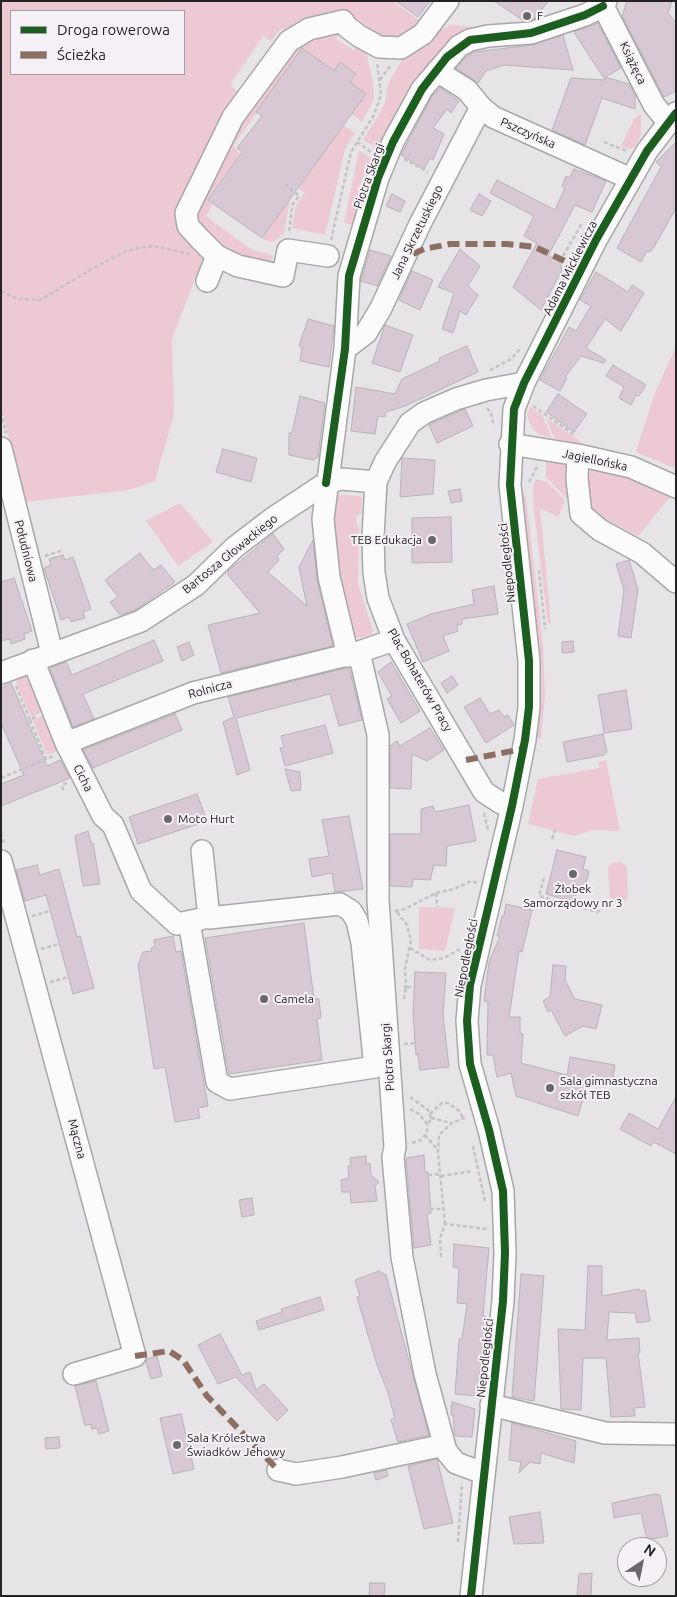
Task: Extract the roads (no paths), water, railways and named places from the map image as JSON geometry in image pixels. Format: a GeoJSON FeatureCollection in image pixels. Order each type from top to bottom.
{"type":"FeatureCollection","features":[{"type":"Feature","properties":{"kind":"street"},"geometry":{"type":"LineString","coordinates":[[207,281],[207,256],[188,226],[186,214],[233,117],[289,41],[309,29],[343,21],[346,27],[379,47],[401,48],[423,34],[448,1]]}},
{"type":"Feature","properties":{"kind":"street","name":"Piotra Skargi"},"geometry":{"type":"LineString","coordinates":[[483,1473],[456,1463],[446,1451],[424,1374],[402,1257],[393,1157],[395,1147],[378,900],[378,734],[329,576],[322,519],[345,349],[350,276],[378,178],[393,142],[418,96],[436,71],[459,46],[470,40],[531,33],[585,16],[605,4]]}},
{"type":"Feature","properties":{"kind":"street","name":"Książęca"},"geometry":{"type":"LineString","coordinates":[[605,4],[654,105],[672,118]]}},
{"type":"Feature","properties":{"kind":"street","name":"Pszczyńska"},"geometry":{"type":"LineString","coordinates":[[436,71],[467,90],[481,107],[501,120],[631,179]]}},
{"type":"Feature","properties":{"kind":"street","name":"Jana Skrzetuskiego"},"geometry":{"type":"LineString","coordinates":[[345,349],[366,333],[381,308],[433,198],[481,107]]}},
{"type":"Feature","properties":{"kind":"street","name":"Adama Mickiewicza"},"geometry":{"type":"LineString","coordinates":[[502,439],[514,409],[526,393],[596,240],[647,151],[672,118]]}},
{"type":"Feature","properties":{"kind":"street"},"geometry":{"type":"LineString","coordinates":[[207,256],[238,266],[283,276],[288,250],[328,256]]}},
{"type":"Feature","properties":{"kind":"street","name":"Plac Bohaterów Pracy"},"geometry":{"type":"LineString","coordinates":[[503,841],[484,792],[394,640],[378,598],[374,573],[372,536],[376,482],[385,462],[410,423],[424,413],[456,399],[486,378],[526,393]]}},
{"type":"Feature","properties":{"kind":"street","name":"Jagiellońska"},"geometry":{"type":"LineString","coordinates":[[502,439],[540,449],[577,446],[676,487]]}},
{"type":"Feature","properties":{"kind":"street","name":"Niepodległości"},"geometry":{"type":"LineString","coordinates":[[471,1596],[504,1272],[503,1191],[489,1130],[470,1064],[467,1021],[470,984],[512,806],[525,740],[529,707],[529,661],[510,485],[502,439]]}},
{"type":"Feature","properties":{"kind":"street","name":"Południowa"},"geometry":{"type":"LineString","coordinates":[[4,442],[42,657]]}},
{"type":"Feature","properties":{"kind":"street"},"geometry":{"type":"LineString","coordinates":[[577,446],[577,479],[582,514],[600,530],[642,553],[676,582]]}},
{"type":"Feature","properties":{"kind":"street","name":"Bartosza Głowackiego"},"geometry":{"type":"LineString","coordinates":[[1,673],[141,621],[196,585],[235,547],[273,518],[326,484],[341,479],[376,482]]}},
{"type":"Feature","properties":{"kind":"street"},"geometry":{"type":"LineString","coordinates":[[353,654],[394,640]]}},
{"type":"Feature","properties":{"kind":"street","name":"Rolnicza"},"geometry":{"type":"LineString","coordinates":[[66,743],[192,693],[353,654]]}},
{"type":"Feature","properties":{"kind":"street","name":"Cicha"},"geometry":{"type":"LineString","coordinates":[[42,657],[66,743],[103,816],[112,825],[141,891],[177,924],[199,920]]}},
{"type":"Feature","properties":{"kind":"street","name":"Plac Bohaterów Pracy"},"geometry":{"type":"LineString","coordinates":[[484,792],[501,803],[512,806]]}},
{"type":"Feature","properties":{"kind":"street"},"geometry":{"type":"LineString","coordinates":[[199,920],[340,904],[351,911],[357,921],[362,943],[375,1067],[230,1089],[217,1082],[199,920],[202,851]]}},
{"type":"Feature","properties":{"kind":"street","name":"Mączna"},"geometry":{"type":"LineString","coordinates":[[1,861],[135,1356],[74,1374]]}},
{"type":"Feature","properties":{"kind":"street"},"geometry":{"type":"LineString","coordinates":[[491,1405],[605,1434],[675,1438]]}},
{"type":"Feature","properties":{"kind":"street"},"geometry":{"type":"LineString","coordinates":[[278,1470],[296,1474],[342,1467],[444,1445]]}},
{"type":"Feature","properties":{"kind":"place","name":"F"},"geometry":{"type":"Point","coordinates":[527,16]}},
{"type":"Feature","properties":{"kind":"place","name":"TEB Edukacja"},"geometry":{"type":"Point","coordinates":[432,540]}},
{"type":"Feature","properties":{"kind":"place","name":"Moto Hurt"},"geometry":{"type":"Point","coordinates":[168,819]}},
{"type":"Feature","properties":{"kind":"place","name":"Żłobek Samorządowy nr 3"},"geometry":{"type":"Point","coordinates":[573,874]}},
{"type":"Feature","properties":{"kind":"place","name":"Camela"},"geometry":{"type":"Point","coordinates":[264,999]}},
{"type":"Feature","properties":{"kind":"place","name":"Sala gimnastyczna szkół TEB"},"geometry":{"type":"Point","coordinates":[550,1088]}},
{"type":"Feature","properties":{"kind":"place","name":"Sala Królestwa Świadków Jehowy"},"geometry":{"type":"Point","coordinates":[177,1445]}}]}
